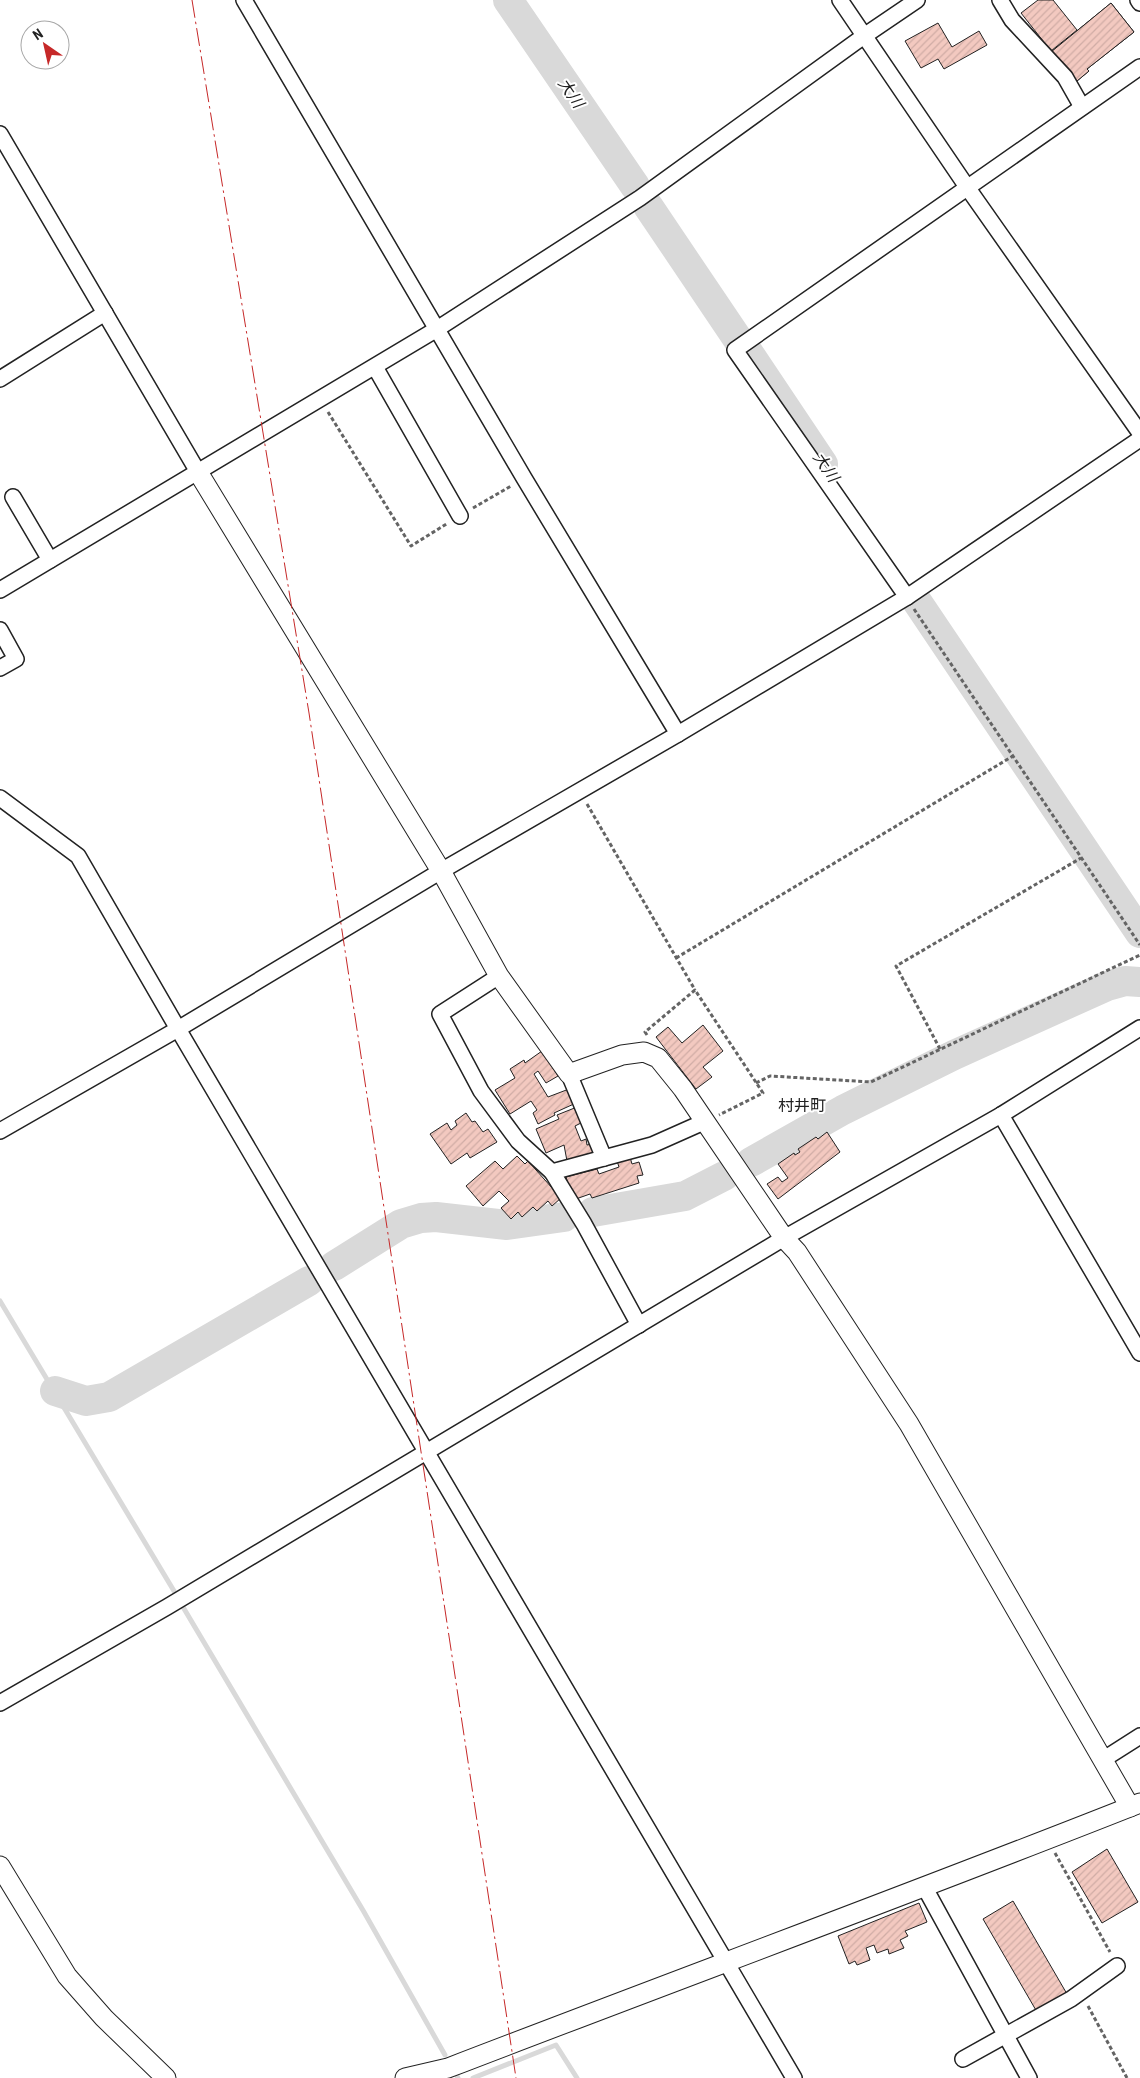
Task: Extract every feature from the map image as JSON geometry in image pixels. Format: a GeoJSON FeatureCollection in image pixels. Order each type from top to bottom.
{"type":"FeatureCollection","features":[{"type":"Feature","properties":{"kind":"street"},"geometry":{"type":"LineString","coordinates":[[244,0],[524,478],[678,734]]}},
{"type":"Feature","properties":{"kind":"street"},"geometry":{"type":"LineString","coordinates":[[840,0],[967,187],[1140,433]]}},
{"type":"Feature","properties":{"kind":"street"},"geometry":{"type":"LineString","coordinates":[[0,590],[438,329],[640,198],[864,36],[917,0]]}},
{"type":"Feature","properties":{"kind":"street"},"geometry":{"type":"LineString","coordinates":[[1000,0],[1012,20],[1065,78],[1082,107]]}},
{"type":"Feature","properties":{"kind":"street"},"geometry":{"type":"LineString","coordinates":[[906,598],[735,350],[1140,67]]}},
{"type":"Feature","properties":{"kind":"street"},"geometry":{"type":"LineString","coordinates":[[0,134],[198,472],[441,871],[499,976],[570,1074],[604,1158]]}},
{"type":"Feature","properties":{"kind":"street"},"geometry":{"type":"LineString","coordinates":[[0,379],[104,313]]}},
{"type":"Feature","properties":{"kind":"street"},"geometry":{"type":"LineString","coordinates":[[375,367],[460,516]]}},
{"type":"Feature","properties":{"kind":"street"},"geometry":{"type":"LineString","coordinates":[[0,1131],[178,1029],[441,871],[678,734],[906,598],[1140,439]]}},
{"type":"Feature","properties":{"kind":"street"},"geometry":{"type":"LineString","coordinates":[[13,497],[50,560]]}},
{"type":"Feature","properties":{"kind":"street"},"geometry":{"type":"LineString","coordinates":[[0,630],[16,659],[0,668]]}},
{"type":"Feature","properties":{"kind":"street"},"geometry":{"type":"LineString","coordinates":[[0,798],[78,856],[794,2078]]}},
{"type":"Feature","properties":{"kind":"street"},"geometry":{"type":"LineString","coordinates":[[499,976],[440,1014],[481,1092],[518,1140],[552,1172],[584,1224],[639,1325]]}},
{"type":"Feature","properties":{"kind":"street"},"geometry":{"type":"LineString","coordinates":[[0,1703],[167,1607],[784,1238],[1001,1114],[1140,1028]]}},
{"type":"Feature","properties":{"kind":"street"},"geometry":{"type":"LineString","coordinates":[[404,2078],[448,2068],[724,1961],[925,1888],[1135,1805],[1104,1759],[909,1424],[797,1252],[784,1238],[706,1122],[658,1058],[644,1052],[622,1055],[570,1074]]}},
{"type":"Feature","properties":{"kind":"street"},"geometry":{"type":"LineString","coordinates":[[1001,1114],[1140,1353]]}},
{"type":"Feature","properties":{"kind":"street"},"geometry":{"type":"LineString","coordinates":[[552,1172],[652,1145],[706,1122]]}},
{"type":"Feature","properties":{"kind":"street"},"geometry":{"type":"LineString","coordinates":[[1104,1759],[1140,1736]]}},
{"type":"Feature","properties":{"kind":"street"},"geometry":{"type":"LineString","coordinates":[[0,1866],[67,1976],[104,2018],[166,2078]]}},
{"type":"Feature","properties":{"kind":"street"},"geometry":{"type":"LineString","coordinates":[[925,1888],[1029,2078]]}},
{"type":"Feature","properties":{"kind":"street"},"geometry":{"type":"LineString","coordinates":[[963,2059],[1080,1992],[1117,1966]]}},
{"type":"Feature","properties":{"kind":"path"},"geometry":{"type":"LineString","coordinates":[[320,399],[410,546],[524,478]]}},
{"type":"Feature","properties":{"kind":"path"},"geometry":{"type":"LineString","coordinates":[[906,598],[1140,945]]}},
{"type":"Feature","properties":{"kind":"path"},"geometry":{"type":"LineString","coordinates":[[676,958],[1013,756]]}},
{"type":"Feature","properties":{"kind":"path"},"geometry":{"type":"LineString","coordinates":[[579,791],[695,990],[763,1093],[706,1122]]}},
{"type":"Feature","properties":{"kind":"path"},"geometry":{"type":"LineString","coordinates":[[940,1049],[896,966],[1082,858]]}},
{"type":"Feature","properties":{"kind":"path"},"geometry":{"type":"LineString","coordinates":[[756,1083],[770,1076],[871,1082],[1140,955]]}},
{"type":"Feature","properties":{"kind":"path"},"geometry":{"type":"LineString","coordinates":[[658,1058],[645,1032],[695,990]]}},
{"type":"Feature","properties":{"kind":"path"},"geometry":{"type":"LineString","coordinates":[[1048,1839],[1117,1966]]}},
{"type":"Feature","properties":{"kind":"path"},"geometry":{"type":"LineString","coordinates":[[1080,1992],[1127,2078]]}},
{"type":"Feature","properties":{"kind":"building"},"geometry":{"type":"Polygon","coordinates":[[[1038,0],[1053,0],[1077,30],[1051,51],[1021,13],[1038,0]]]}},
{"type":"Feature","properties":{"kind":"building"},"geometry":{"type":"Polygon","coordinates":[[[1111,3],[1134,32],[1087,69],[1089,71],[1077,81],[1051,52],[1111,3]]]}},
{"type":"Feature","properties":{"kind":"building"},"geometry":{"type":"Polygon","coordinates":[[[1111,3],[1134,32],[1087,69],[1089,71],[1077,81],[1051,52],[1111,3]]]}},
{"type":"Feature","properties":{"kind":"building"},"geometry":{"type":"Polygon","coordinates":[[[938,23],[952,47],[979,31],[987,45],[944,69],[938,59],[921,68],[905,41],[938,23]]]}},
{"type":"Feature","properties":{"kind":"building"},"geometry":{"type":"Polygon","coordinates":[[[703,1025],[723,1051],[703,1067],[712,1077],[696,1089],[656,1037],[668,1027],[682,1043],[703,1025]]]}},
{"type":"Feature","properties":{"kind":"building"},"geometry":{"type":"Polygon","coordinates":[[[542,1051],[558,1076],[546,1083],[538,1071],[534,1074],[548,1097],[569,1089],[576,1103],[554,1113],[555,1115],[538,1124],[533,1113],[537,1110],[531,1101],[510,1114],[495,1090],[515,1078],[510,1069],[524,1060],[525,1063],[542,1051]]]}},
{"type":"Feature","properties":{"kind":"building"},"geometry":{"type":"Polygon","coordinates":[[[577,1107],[583,1122],[575,1126],[581,1141],[586,1139],[587,1145],[592,1144],[594,1154],[567,1161],[564,1145],[546,1153],[536,1129],[559,1119],[557,1115],[577,1107]]]}},
{"type":"Feature","properties":{"kind":"building"},"geometry":{"type":"Polygon","coordinates":[[[466,1113],[472,1122],[475,1121],[483,1132],[488,1129],[497,1142],[470,1158],[467,1153],[451,1164],[430,1134],[447,1123],[451,1130],[457,1125],[455,1121],[466,1113]]]}},
{"type":"Feature","properties":{"kind":"building"},"geometry":{"type":"Polygon","coordinates":[[[827,1132],[840,1152],[778,1199],[767,1184],[778,1177],[782,1182],[788,1178],[778,1164],[794,1153],[795,1155],[800,1152],[798,1149],[827,1132]]]}},
{"type":"Feature","properties":{"kind":"building"},"geometry":{"type":"Polygon","coordinates":[[[517,1156],[525,1164],[528,1161],[561,1198],[552,1206],[548,1201],[537,1211],[533,1207],[522,1217],[518,1212],[511,1219],[501,1208],[509,1201],[499,1191],[483,1206],[466,1186],[495,1161],[503,1169],[517,1156]]]}},
{"type":"Feature","properties":{"kind":"building"},"geometry":{"type":"Polygon","coordinates":[[[630,1157],[632,1164],[639,1162],[643,1175],[637,1176],[639,1183],[592,1198],[590,1194],[573,1200],[566,1177],[597,1169],[599,1174],[619,1167],[617,1161],[630,1157]]]}},
{"type":"Feature","properties":{"kind":"building"},"geometry":{"type":"Polygon","coordinates":[[[1107,1849],[1138,1902],[1102,1923],[1072,1872],[1107,1849]]]}},
{"type":"Feature","properties":{"kind":"building"},"geometry":{"type":"Polygon","coordinates":[[[1013,1901],[1067,1994],[1037,2012],[983,1919],[1013,1901]]]}},
{"type":"Feature","properties":{"kind":"building"},"geometry":{"type":"Polygon","coordinates":[[[919,1903],[927,1922],[905,1931],[908,1936],[900,1940],[904,1948],[889,1954],[888,1949],[877,1953],[874,1945],[866,1948],[870,1960],[857,1965],[855,1961],[849,1964],[838,1936],[919,1903]]]}},
{"type":"Feature","properties":{"kind":"waterway","name":"大川"},"geometry":{"type":"LineString","coordinates":[[508,0],[635,186]]}},
{"type":"Feature","properties":{"kind":"waterway","name":"大川"},"geometry":{"type":"LineString","coordinates":[[648,206],[739,341]]}},
{"type":"Feature","properties":{"kind":"waterway","name":"大川"},"geometry":{"type":"LineString","coordinates":[[746,349],[823,464]]}},
{"type":"Feature","properties":{"kind":"waterway"},"geometry":{"type":"LineString","coordinates":[[916,600],[1140,933]]}},
{"type":"Feature","properties":{"kind":"waterway"},"geometry":{"type":"LineString","coordinates":[[751,1162],[843,1110],[954,1055],[1107,986],[1125,981],[1140,982]]}},
{"type":"Feature","properties":{"kind":"waterway"},"geometry":{"type":"LineString","coordinates":[[593,1212],[685,1196],[724,1176]]}},
{"type":"Feature","properties":{"kind":"waterway"},"geometry":{"type":"LineString","coordinates":[[334,1266],[401,1224],[421,1218],[436,1217],[507,1225],[564,1217]]}},
{"type":"Feature","properties":{"kind":"waterway"},"geometry":{"type":"LineString","coordinates":[[55,1391],[86,1401],[109,1397],[309,1281]]}},
{"type":"Feature","properties":{"kind":"waterway"},"geometry":{"type":"LineString","coordinates":[[0,1301],[174,1591]]}},
{"type":"Feature","properties":{"kind":"waterway"},"geometry":{"type":"LineString","coordinates":[[183,1607],[364,1912],[445,2055]]}},
{"type":"Feature","properties":{"kind":"waterway"},"geometry":{"type":"LineString","coordinates":[[473,2078],[556,2045],[577,2078]]}},
{"type":"Feature","properties":{"kind":"power"},"geometry":{"type":"LineString","coordinates":[[192,0],[309,713],[516,2078]]}},
{"type":"Feature","properties":{"kind":"district","name":"村井町"},"geometry":{"type":"Point","coordinates":[802,1105]}}]}
